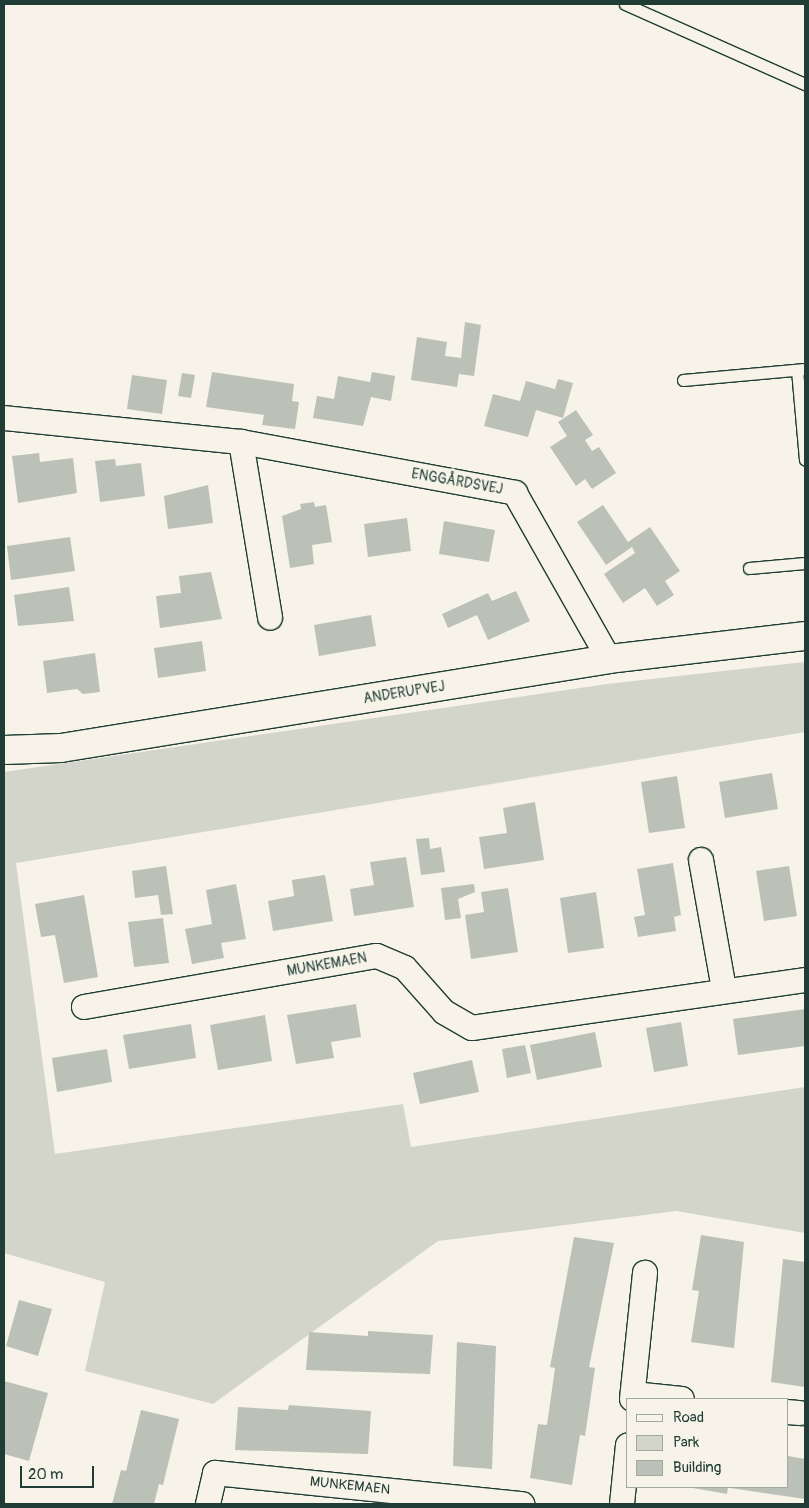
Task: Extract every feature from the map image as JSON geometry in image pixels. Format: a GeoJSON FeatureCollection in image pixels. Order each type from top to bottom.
{"type":"FeatureCollection","features":[{"type":"Feature","properties":{"kind":"street","name":"ENGGÅRDSVEJ"},"geometry":{"type":"LineString","coordinates":[[4,418],[241,442],[515,493],[609,659]]}},
{"type":"Feature","properties":{"kind":"street"},"geometry":{"type":"LineString","coordinates":[[241,442],[270,618]]}},
{"type":"Feature","properties":{"kind":"street","name":"ANDERUPVEJ"},"geometry":{"type":"LineString","coordinates":[[4,750],[70,747],[609,659],[805,636]]}},
{"type":"Feature","properties":{"kind":"street"},"geometry":{"type":"LineString","coordinates":[[701,860],[724,989]]}},
{"type":"Feature","properties":{"kind":"street","name":"MUNKEMAEN"},"geometry":{"type":"LineString","coordinates":[[84,1007],[377,956],[404,968],[444,1012],[472,1028],[724,989],[805,980]]}},
{"type":"Feature","properties":{"kind":"street"},"geometry":{"type":"LineString","coordinates":[[645,1273],[633,1396],[666,1398]]}},
{"type":"Feature","properties":{"kind":"street"},"geometry":{"type":"LineString","coordinates":[[622,1504],[626,1465]]}},
{"type":"Feature","properties":{"kind":"street","name":"MUNKEMAEN"},"geometry":{"type":"LineString","coordinates":[[208,1504],[214,1472],[519,1503]]}},
{"type":"Feature","properties":{"kind":"lane"},"geometry":{"type":"LineString","coordinates":[[625,4],[805,84]]}},
{"type":"Feature","properties":{"kind":"lane"},"geometry":{"type":"LineString","coordinates":[[683,380],[801,369],[805,460]]}},
{"type":"Feature","properties":{"kind":"lane"},"geometry":{"type":"LineString","coordinates":[[749,568],[805,563]]}},
{"type":"Feature","properties":{"kind":"green space"},"geometry":{"type":"Polygon","coordinates":[[[805,662],[805,732],[16,863],[55,1154],[403,1104],[411,1147],[805,1087],[805,1233],[676,1211],[438,1241],[213,1404],[85,1371],[105,1282],[4,1253],[4,772],[607,684],[805,662]]]}},
{"type":"Feature","properties":{"kind":"building"},"geometry":{"type":"Polygon","coordinates":[[[465,322],[481,325],[474,376],[459,374],[457,387],[411,380],[417,337],[447,342],[445,356],[461,358],[465,322]]]}},
{"type":"Feature","properties":{"kind":"building"},"geometry":{"type":"Polygon","coordinates":[[[212,372],[294,384],[292,401],[299,402],[295,429],[262,425],[264,415],[206,407],[212,372]]]}},
{"type":"Feature","properties":{"kind":"building"},"geometry":{"type":"Polygon","coordinates":[[[372,372],[395,376],[391,401],[371,397],[363,426],[313,418],[317,396],[334,399],[338,376],[370,382],[372,372]]]}},
{"type":"Feature","properties":{"kind":"building"},"geometry":{"type":"Polygon","coordinates":[[[182,373],[195,375],[191,398],[178,396],[182,373]]]}},
{"type":"Feature","properties":{"kind":"building"},"geometry":{"type":"Polygon","coordinates":[[[132,375],[167,380],[162,414],[127,409],[132,375]]]}},
{"type":"Feature","properties":{"kind":"building"},"geometry":{"type":"Polygon","coordinates":[[[558,379],[573,383],[563,418],[536,410],[528,437],[484,426],[493,394],[520,401],[526,381],[555,389],[558,379]]]}},
{"type":"Feature","properties":{"kind":"building"},"geometry":{"type":"Polygon","coordinates":[[[576,410],[593,435],[585,440],[592,451],[599,447],[616,473],[592,489],[585,479],[576,486],[550,447],[567,436],[558,422],[576,410]]]}},
{"type":"Feature","properties":{"kind":"building"},"geometry":{"type":"Polygon","coordinates":[[[39,453],[40,462],[73,458],[77,493],[18,503],[12,456],[39,453]]]}},
{"type":"Feature","properties":{"kind":"building"},"geometry":{"type":"Polygon","coordinates":[[[115,459],[116,466],[141,463],[145,496],[100,502],[95,461],[115,459]]]}},
{"type":"Feature","properties":{"kind":"building"},"geometry":{"type":"Polygon","coordinates":[[[208,485],[213,523],[168,529],[164,496],[208,485]]]}},
{"type":"Feature","properties":{"kind":"building"},"geometry":{"type":"Polygon","coordinates":[[[314,502],[315,507],[326,505],[332,542],[312,545],[314,564],[290,568],[282,516],[301,509],[300,504],[314,502]]]}},
{"type":"Feature","properties":{"kind":"building"},"geometry":{"type":"Polygon","coordinates":[[[603,505],[628,542],[650,527],[680,571],[665,581],[674,595],[657,606],[645,588],[623,603],[604,574],[635,553],[632,547],[606,565],[577,522],[603,505]]]}},
{"type":"Feature","properties":{"kind":"building"},"geometry":{"type":"Polygon","coordinates":[[[407,518],[411,551],[368,557],[364,524],[407,518]]]}},
{"type":"Feature","properties":{"kind":"building"},"geometry":{"type":"Polygon","coordinates":[[[444,521],[495,530],[489,562],[439,554],[444,521]]]}},
{"type":"Feature","properties":{"kind":"building"},"geometry":{"type":"Polygon","coordinates":[[[70,537],[75,571],[11,580],[7,546],[70,537]]]}},
{"type":"Feature","properties":{"kind":"building"},"geometry":{"type":"Polygon","coordinates":[[[211,572],[222,619],[160,628],[156,596],[181,593],[179,576],[211,572]]]}},
{"type":"Feature","properties":{"kind":"building"},"geometry":{"type":"Polygon","coordinates":[[[69,587],[74,621],[18,626],[14,595],[69,587]]]}},
{"type":"Feature","properties":{"kind":"building"},"geometry":{"type":"Polygon","coordinates":[[[516,591],[530,621],[488,640],[477,615],[448,628],[442,614],[488,593],[492,601],[516,591]]]}},
{"type":"Feature","properties":{"kind":"building"},"geometry":{"type":"Polygon","coordinates":[[[371,615],[376,646],[319,656],[314,625],[371,615]]]}},
{"type":"Feature","properties":{"kind":"building"},"geometry":{"type":"Polygon","coordinates":[[[202,641],[206,671],[158,678],[154,648],[202,641]]]}},
{"type":"Feature","properties":{"kind":"building"},"geometry":{"type":"Polygon","coordinates":[[[95,653],[100,692],[83,694],[77,689],[47,693],[43,661],[95,653]]]}},
{"type":"Feature","properties":{"kind":"building"},"geometry":{"type":"Polygon","coordinates":[[[772,773],[778,809],[725,818],[719,782],[772,773]]]}},
{"type":"Feature","properties":{"kind":"building"},"geometry":{"type":"Polygon","coordinates":[[[677,776],[685,828],[649,833],[641,782],[677,776]]]}},
{"type":"Feature","properties":{"kind":"building"},"geometry":{"type":"Polygon","coordinates":[[[535,802],[544,860],[484,869],[479,837],[507,833],[503,808],[535,802]]]}},
{"type":"Feature","properties":{"kind":"building"},"geometry":{"type":"Polygon","coordinates":[[[429,838],[430,849],[441,847],[445,872],[421,875],[416,839],[429,838]]]}},
{"type":"Feature","properties":{"kind":"building"},"geometry":{"type":"Polygon","coordinates":[[[406,857],[414,907],[354,916],[350,889],[374,885],[370,862],[406,857]]]}},
{"type":"Feature","properties":{"kind":"building"},"geometry":{"type":"Polygon","coordinates":[[[673,863],[681,915],[674,917],[676,931],[638,937],[634,917],[645,915],[637,869],[673,863]]]}},
{"type":"Feature","properties":{"kind":"building"},"geometry":{"type":"Polygon","coordinates":[[[166,866],[173,914],[161,915],[158,895],[135,898],[132,871],[166,866]]]}},
{"type":"Feature","properties":{"kind":"building"},"geometry":{"type":"Polygon","coordinates":[[[789,866],[797,916],[764,921],[756,871],[789,866]]]}},
{"type":"Feature","properties":{"kind":"building"},"geometry":{"type":"Polygon","coordinates":[[[325,875],[333,921],[273,931],[268,901],[294,896],[292,880],[325,875]]]}},
{"type":"Feature","properties":{"kind":"building"},"geometry":{"type":"Polygon","coordinates":[[[236,884],[246,939],[221,943],[224,958],[192,964],[185,929],[212,924],[206,890],[236,884]]]}},
{"type":"Feature","properties":{"kind":"building"},"geometry":{"type":"Polygon","coordinates":[[[474,884],[475,892],[458,899],[461,918],[445,920],[441,888],[474,884]]]}},
{"type":"Feature","properties":{"kind":"building"},"geometry":{"type":"Polygon","coordinates":[[[508,888],[518,952],[471,959],[465,915],[484,912],[481,892],[508,888]]]}},
{"type":"Feature","properties":{"kind":"building"},"geometry":{"type":"Polygon","coordinates":[[[596,892],[604,948],[568,953],[560,898],[596,892]]]}},
{"type":"Feature","properties":{"kind":"building"},"geometry":{"type":"Polygon","coordinates":[[[84,895],[98,977],[64,983],[55,935],[41,937],[35,904],[84,895]]]}},
{"type":"Feature","properties":{"kind":"building"},"geometry":{"type":"Polygon","coordinates":[[[163,918],[169,963],[134,967],[128,922],[163,918]]]}},
{"type":"Feature","properties":{"kind":"building"},"geometry":{"type":"Polygon","coordinates":[[[356,1004],[361,1037],[331,1042],[334,1058],[296,1064],[287,1015],[356,1004]]]}},
{"type":"Feature","properties":{"kind":"building"},"geometry":{"type":"Polygon","coordinates":[[[805,1009],[805,1046],[738,1055],[733,1019],[805,1009]]]}},
{"type":"Feature","properties":{"kind":"building"},"geometry":{"type":"Polygon","coordinates":[[[265,1015],[272,1061],[218,1070],[210,1025],[265,1015]]]}},
{"type":"Feature","properties":{"kind":"building"},"geometry":{"type":"Polygon","coordinates":[[[681,1022],[688,1066],[654,1072],[646,1028],[681,1022]]]}},
{"type":"Feature","properties":{"kind":"building"},"geometry":{"type":"Polygon","coordinates":[[[191,1024],[196,1058],[129,1069],[123,1035],[191,1024]]]}},
{"type":"Feature","properties":{"kind":"building"},"geometry":{"type":"Polygon","coordinates":[[[595,1032],[602,1067],[537,1080],[530,1045],[595,1032]]]}},
{"type":"Feature","properties":{"kind":"building"},"geometry":{"type":"Polygon","coordinates":[[[525,1045],[531,1073],[507,1078],[502,1049],[525,1045]]]}},
{"type":"Feature","properties":{"kind":"building"},"geometry":{"type":"Polygon","coordinates":[[[107,1049],[112,1082],[57,1092],[52,1058],[107,1049]]]}},
{"type":"Feature","properties":{"kind":"building"},"geometry":{"type":"Polygon","coordinates":[[[472,1060],[479,1092],[420,1104],[413,1073],[472,1060]]]}},
{"type":"Feature","properties":{"kind":"building"},"geometry":{"type":"Polygon","coordinates":[[[701,1235],[744,1242],[734,1348],[691,1342],[699,1291],[692,1290],[701,1235]]]}},
{"type":"Feature","properties":{"kind":"building"},"geometry":{"type":"Polygon","coordinates":[[[574,1237],[614,1243],[589,1367],[595,1368],[585,1436],[580,1435],[572,1485],[530,1478],[538,1424],[547,1425],[555,1368],[550,1367],[574,1237]]]}},
{"type":"Feature","properties":{"kind":"building"},"geometry":{"type":"Polygon","coordinates":[[[783,1259],[805,1262],[805,1387],[771,1382],[783,1259]]]}},
{"type":"Feature","properties":{"kind":"building"},"geometry":{"type":"Polygon","coordinates":[[[19,1300],[52,1309],[38,1356],[6,1346],[19,1300]]]}},
{"type":"Feature","properties":{"kind":"building"},"geometry":{"type":"Polygon","coordinates":[[[368,1331],[433,1335],[430,1374],[306,1370],[309,1332],[368,1336],[368,1331]]]}},
{"type":"Feature","properties":{"kind":"building"},"geometry":{"type":"Polygon","coordinates":[[[457,1342],[496,1346],[492,1469],[453,1466],[457,1342]]]}},
{"type":"Feature","properties":{"kind":"building"},"geometry":{"type":"Polygon","coordinates":[[[4,1381],[48,1393],[29,1461],[4,1454],[4,1381]]]}},
{"type":"Feature","properties":{"kind":"building"},"geometry":{"type":"Polygon","coordinates":[[[289,1405],[371,1411],[368,1454],[235,1450],[238,1407],[288,1410],[289,1405]]]}},
{"type":"Feature","properties":{"kind":"building"},"geometry":{"type":"Polygon","coordinates":[[[141,1410],[179,1419],[163,1485],[159,1484],[154,1504],[112,1504],[121,1470],[126,1471],[141,1410]]]}},
{"type":"Feature","properties":{"kind":"building"},"geometry":{"type":"Polygon","coordinates":[[[789,1456],[805,1459],[805,1499],[730,1488],[789,1488],[789,1456]]]}},
{"type":"Feature","properties":{"kind":"building"},"geometry":{"type":"Polygon","coordinates":[[[693,1488],[728,1488],[727,1494],[693,1488]]]}}]}
